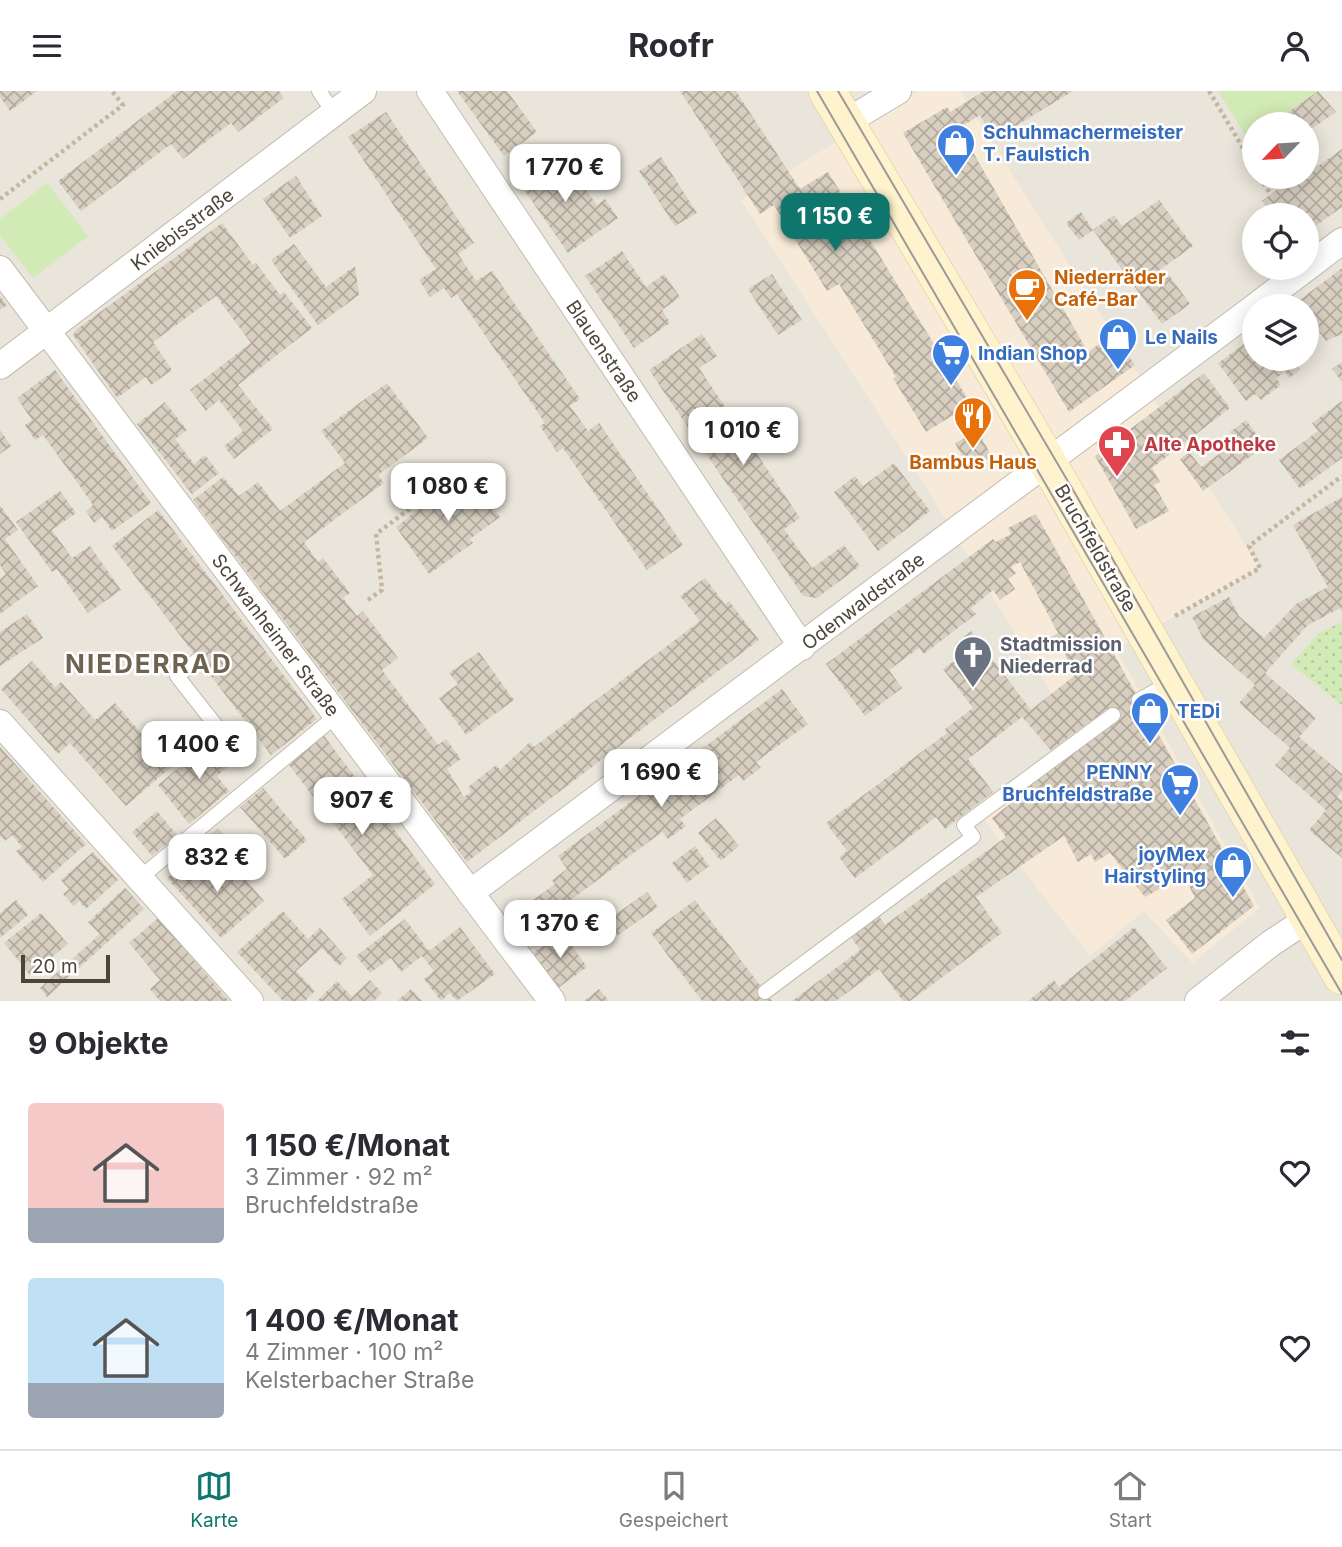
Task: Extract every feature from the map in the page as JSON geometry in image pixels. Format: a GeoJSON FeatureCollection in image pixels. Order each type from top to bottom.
{"type":"FeatureCollection","features":[{"type":"Feature","properties":{"kind":"street","name":"Kniebisstraße"},"geometry":{"type":"LineString","coordinates":[[0,366],[363,91]]}},
{"type":"Feature","properties":{"kind":"street","name":"Blauenstraße"},"geometry":{"type":"LineString","coordinates":[[430,91],[802,647]]}},
{"type":"Feature","properties":{"kind":"street","name":"Bruchfeldstraße"},"geometry":{"type":"LineString","coordinates":[[827,91],[1047,462],[1342,976]]}},
{"type":"Feature","properties":{"kind":"street"},"geometry":{"type":"LineString","coordinates":[[846,122],[898,91]]}},
{"type":"Feature","properties":{"kind":"street","name":"Odenwaldstraße"},"geometry":{"type":"LineString","coordinates":[[1272,294],[1342,241]]}},
{"type":"Feature","properties":{"kind":"street","name":"Schwanheimer Straße"},"geometry":{"type":"LineString","coordinates":[[0,269],[327,723],[470,893],[552,1001]]}},
{"type":"Feature","properties":{"kind":"street","name":"Odenwaldstraße"},"geometry":{"type":"LineString","coordinates":[[470,893],[1242,317]]}},
{"type":"Feature","properties":{"kind":"street"},"geometry":{"type":"LineString","coordinates":[[0,723],[250,1001]]}},
{"type":"Feature","properties":{"kind":"street"},"geometry":{"type":"LineString","coordinates":[[1198,1001],[1270,944],[1309,918]]}},
{"type":"Feature","properties":{"kind":"lane"},"geometry":{"type":"LineString","coordinates":[[319,91],[334,113]]}},
{"type":"Feature","properties":{"kind":"lane"},"geometry":{"type":"LineString","coordinates":[[199,659],[177,676],[217,727]]}},
{"type":"Feature","properties":{"kind":"lane"},"geometry":{"type":"LineString","coordinates":[[1139,700],[1172,682]]}},
{"type":"Feature","properties":{"kind":"lane"},"geometry":{"type":"LineString","coordinates":[[765,992],[973,837],[964,825],[1113,715]]}},
{"type":"Feature","properties":{"kind":"lane"},"geometry":{"type":"LineString","coordinates":[[141,877],[327,723]]}},
{"type":"Feature","properties":{"kind":"path"},"geometry":{"type":"LineString","coordinates":[[0,199],[123,105],[112,91]]}},
{"type":"Feature","properties":{"kind":"path"},"geometry":{"type":"LineString","coordinates":[[1209,91],[1242,146]]}},
{"type":"Feature","properties":{"kind":"path"},"geometry":{"type":"LineString","coordinates":[[1267,189],[1271,195]]}},
{"type":"Feature","properties":{"kind":"path"},"geometry":{"type":"LineString","coordinates":[[1174,617],[1260,568],[1249,546],[1342,476]]}},
{"type":"Feature","properties":{"kind":"path"},"geometry":{"type":"LineString","coordinates":[[368,600],[382,590],[376,534],[427,496],[431,502]]}},
{"type":"Feature","properties":{"kind":"shaded area"},"geometry":{"type":"Polygon","coordinates":[[[0,91],[1342,91],[1342,1001],[0,1001],[0,91]]]}},
{"type":"Feature","properties":{"kind":"shaded area"},"geometry":{"type":"Polygon","coordinates":[[[919,91],[960,91],[1260,568],[1116,649],[1260,908],[1192,963],[1144,911],[1090,956],[979,813],[1079,739],[934,500],[741,200],[919,91]]]}},
{"type":"Feature","properties":{"kind":"green space"},"geometry":{"type":"Polygon","coordinates":[[[1218,91],[1318,91],[1289,112],[1242,112],[1242,130],[1218,91]]]}},
{"type":"Feature","properties":{"kind":"green space"},"geometry":{"type":"Polygon","coordinates":[[[47,183],[88,236],[33,278],[0,235],[0,219],[47,183]]]}},
{"type":"Feature","properties":{"kind":"green space"},"geometry":{"type":"Polygon","coordinates":[[[1342,622],[1342,705],[1291,664],[1319,633],[1342,622]]]}},
{"type":"Feature","properties":{"kind":"building"},"geometry":{"type":"Polygon","coordinates":[[[0,91],[37,91],[10,111],[0,97],[0,91]]]}},
{"type":"Feature","properties":{"kind":"building"},"geometry":{"type":"Polygon","coordinates":[[[177,91],[279,91],[284,98],[238,132],[231,123],[183,159],[171,144],[81,211],[58,181],[177,91]]]}},
{"type":"Feature","properties":{"kind":"building"},"geometry":{"type":"Polygon","coordinates":[[[457,91],[507,91],[537,132],[504,156],[457,91]]]}},
{"type":"Feature","properties":{"kind":"building"},"geometry":{"type":"Polygon","coordinates":[[[680,91],[736,91],[800,189],[828,172],[971,404],[926,432],[839,284],[827,291],[774,205],[760,214],[680,91]]]}},
{"type":"Feature","properties":{"kind":"building"},"geometry":{"type":"Polygon","coordinates":[[[984,91],[1073,91],[994,139],[980,115],[959,128],[1088,352],[1113,334],[1135,365],[1069,412],[903,133],[947,107],[950,112],[984,91]]]}},
{"type":"Feature","properties":{"kind":"building"},"geometry":{"type":"Polygon","coordinates":[[[1318,91],[1336,112],[1320,123],[1320,112],[1289,112],[1318,91]]]}},
{"type":"Feature","properties":{"kind":"building"},"geometry":{"type":"Polygon","coordinates":[[[386,112],[474,243],[458,254],[476,281],[492,271],[580,399],[570,406],[588,431],[599,423],[683,545],[647,570],[563,448],[557,452],[540,426],[545,423],[457,294],[451,298],[444,288],[430,297],[419,280],[436,269],[348,137],[386,112]]]}},
{"type":"Feature","properties":{"kind":"building"},"geometry":{"type":"Polygon","coordinates":[[[1342,149],[1342,207],[1319,223],[1319,203],[1262,201],[1278,189],[1320,189],[1320,165],[1342,149]]]}},
{"type":"Feature","properties":{"kind":"building"},"geometry":{"type":"Polygon","coordinates":[[[552,154],[577,191],[584,187],[597,205],[605,199],[618,218],[568,253],[516,178],[552,154]]]}},
{"type":"Feature","properties":{"kind":"building"},"geometry":{"type":"Polygon","coordinates":[[[661,157],[697,213],[675,226],[639,171],[661,157]]]}},
{"type":"Feature","properties":{"kind":"building"},"geometry":{"type":"Polygon","coordinates":[[[296,176],[322,216],[290,238],[263,199],[296,176]]]}},
{"type":"Feature","properties":{"kind":"building"},"geometry":{"type":"Polygon","coordinates":[[[1159,200],[1193,246],[1157,272],[1163,280],[1169,275],[1190,304],[1162,324],[1093,230],[1114,215],[1122,226],[1159,200]]]}},
{"type":"Feature","properties":{"kind":"building"},"geometry":{"type":"Polygon","coordinates":[[[1081,212],[1093,230],[1079,240],[1066,223],[1081,212]]]}},
{"type":"Feature","properties":{"kind":"building"},"geometry":{"type":"Polygon","coordinates":[[[222,223],[253,265],[256,263],[280,295],[284,292],[312,328],[238,385],[273,429],[234,459],[224,446],[243,431],[219,400],[206,411],[190,390],[251,343],[216,296],[153,342],[172,370],[151,385],[146,377],[117,398],[73,335],[77,329],[222,223]]]}},
{"type":"Feature","properties":{"kind":"building"},"geometry":{"type":"Polygon","coordinates":[[[294,244],[326,287],[355,266],[359,295],[318,325],[271,260],[294,244]]]}},
{"type":"Feature","properties":{"kind":"building"},"geometry":{"type":"Polygon","coordinates":[[[622,251],[646,287],[664,274],[680,297],[662,310],[670,323],[634,348],[585,276],[622,251]]]}},
{"type":"Feature","properties":{"kind":"building"},"geometry":{"type":"Polygon","coordinates":[[[1342,268],[1342,334],[1326,341],[1319,332],[1319,294],[1308,294],[1342,268]]]}},
{"type":"Feature","properties":{"kind":"building"},"geometry":{"type":"Polygon","coordinates":[[[772,274],[802,320],[778,335],[748,289],[772,274]]]}},
{"type":"Feature","properties":{"kind":"building"},"geometry":{"type":"Polygon","coordinates":[[[0,296],[7,305],[0,310],[0,296]]]}},
{"type":"Feature","properties":{"kind":"building"},"geometry":{"type":"Polygon","coordinates":[[[702,334],[717,356],[699,368],[800,518],[784,529],[812,568],[844,545],[860,566],[817,598],[803,596],[649,370],[702,334]]]}},
{"type":"Feature","properties":{"kind":"building"},"geometry":{"type":"Polygon","coordinates":[[[1242,345],[1242,371],[1299,371],[1289,378],[1285,372],[1276,378],[1281,385],[1261,400],[1256,394],[1246,401],[1218,363],[1242,345]]]}},
{"type":"Feature","properties":{"kind":"building"},"geometry":{"type":"Polygon","coordinates":[[[1342,362],[1342,382],[1332,369],[1342,362]]]}},
{"type":"Feature","properties":{"kind":"building"},"geometry":{"type":"Polygon","coordinates":[[[55,370],[151,503],[112,531],[102,517],[94,523],[86,511],[93,505],[77,482],[43,435],[35,440],[25,425],[32,420],[17,398],[55,370]]]}},
{"type":"Feature","properties":{"kind":"building"},"geometry":{"type":"Polygon","coordinates":[[[1204,373],[1230,408],[1152,468],[1160,482],[1154,485],[1169,511],[1136,529],[1095,456],[1204,373]]]}},
{"type":"Feature","properties":{"kind":"building"},"geometry":{"type":"Polygon","coordinates":[[[387,383],[428,438],[378,475],[384,483],[304,542],[318,562],[323,558],[350,593],[343,598],[357,616],[363,611],[398,658],[382,670],[438,745],[446,739],[461,759],[447,769],[464,797],[471,792],[468,787],[496,765],[500,770],[530,742],[534,747],[700,621],[680,596],[705,578],[725,604],[729,601],[759,640],[467,862],[193,500],[223,477],[239,496],[258,482],[280,511],[345,463],[321,431],[387,383]]]}},
{"type":"Feature","properties":{"kind":"building"},"geometry":{"type":"Polygon","coordinates":[[[1342,401],[1342,458],[1300,489],[1279,460],[1318,431],[1312,423],[1342,401]]]}},
{"type":"Feature","properties":{"kind":"building"},"geometry":{"type":"Polygon","coordinates":[[[165,402],[187,430],[175,439],[194,464],[205,455],[219,473],[192,494],[137,424],[165,402]]]}},
{"type":"Feature","properties":{"kind":"building"},"geometry":{"type":"Polygon","coordinates":[[[1246,420],[1265,446],[1203,491],[1180,459],[1189,452],[1201,467],[1236,442],[1230,432],[1246,420]]]}},
{"type":"Feature","properties":{"kind":"building"},"geometry":{"type":"Polygon","coordinates":[[[0,430],[11,446],[0,454],[0,430]]]}},
{"type":"Feature","properties":{"kind":"building","name":"Bambus Haus"},"geometry":{"type":"Polygon","coordinates":[[[978,431],[992,457],[969,469],[955,443],[978,431]]]}},
{"type":"Feature","properties":{"kind":"building"},"geometry":{"type":"Polygon","coordinates":[[[894,463],[930,511],[878,551],[834,492],[855,476],[863,486],[894,463]]]}},
{"type":"Feature","properties":{"kind":"building"},"geometry":{"type":"Polygon","coordinates":[[[467,471],[500,517],[470,539],[473,543],[429,574],[396,527],[467,471]]]}},
{"type":"Feature","properties":{"kind":"building"},"geometry":{"type":"Polygon","coordinates":[[[60,491],[76,513],[52,530],[72,558],[90,546],[121,590],[88,613],[57,569],[52,572],[16,522],[60,491]]]}},
{"type":"Feature","properties":{"kind":"building"},"geometry":{"type":"Polygon","coordinates":[[[1342,497],[1342,611],[1340,608],[1308,625],[1265,673],[1316,718],[1299,737],[1342,774],[1342,791],[1337,797],[1342,801],[1342,858],[1309,830],[1326,810],[1275,765],[1290,748],[1239,703],[1255,685],[1204,640],[1192,617],[1229,597],[1239,616],[1264,638],[1296,604],[1328,587],[1293,525],[1342,497]]]}},
{"type":"Feature","properties":{"kind":"building"},"geometry":{"type":"Polygon","coordinates":[[[0,505],[18,530],[5,539],[38,586],[0,614],[0,579],[6,574],[0,565],[0,505]]]}},
{"type":"Feature","properties":{"kind":"building"},"geometry":{"type":"Polygon","coordinates":[[[158,510],[317,719],[271,755],[112,546],[158,510]]]}},
{"type":"Feature","properties":{"kind":"building"},"geometry":{"type":"Polygon","coordinates":[[[1036,514],[1254,906],[1192,954],[1166,920],[1195,898],[1184,875],[1145,897],[1110,853],[1095,862],[1091,854],[1078,862],[1064,836],[976,897],[1002,933],[910,1001],[903,1001],[879,969],[836,1001],[792,1001],[860,950],[851,937],[879,916],[885,925],[1006,837],[992,818],[1014,801],[1011,797],[1116,721],[1109,708],[1051,750],[1022,717],[968,759],[993,792],[945,829],[936,817],[855,878],[839,857],[847,851],[826,823],[947,733],[945,729],[973,708],[943,669],[962,655],[955,644],[971,631],[1031,710],[1074,676],[1063,649],[1054,654],[1046,640],[1058,633],[1020,562],[1011,567],[1016,573],[1008,579],[1015,589],[1000,600],[993,590],[971,608],[976,614],[924,654],[919,648],[889,670],[902,688],[865,716],[826,664],[993,539],[996,542],[1011,534],[1008,528],[1036,514]]]}},
{"type":"Feature","properties":{"kind":"building"},"geometry":{"type":"Polygon","coordinates":[[[27,614],[43,638],[0,666],[0,632],[27,614]]]}},
{"type":"Feature","properties":{"kind":"building"},"geometry":{"type":"Polygon","coordinates":[[[479,652],[514,700],[466,735],[439,698],[458,684],[449,673],[479,652]]]}},
{"type":"Feature","properties":{"kind":"building"},"geometry":{"type":"Polygon","coordinates":[[[32,661],[55,687],[61,682],[95,720],[115,703],[171,767],[126,806],[70,743],[58,754],[1,689],[32,661]]]}},
{"type":"Feature","properties":{"kind":"building"},"geometry":{"type":"Polygon","coordinates":[[[782,689],[808,724],[756,762],[761,768],[743,781],[739,775],[680,819],[686,826],[668,839],[662,832],[568,902],[573,909],[525,945],[506,920],[555,884],[552,880],[567,869],[558,856],[782,689]]]}},
{"type":"Feature","properties":{"kind":"building"},"geometry":{"type":"Polygon","coordinates":[[[322,733],[435,884],[370,936],[342,899],[373,875],[286,761],[322,733]]]}},
{"type":"Feature","properties":{"kind":"building"},"geometry":{"type":"Polygon","coordinates":[[[220,736],[238,758],[217,776],[229,791],[189,824],[158,785],[188,760],[194,768],[204,761],[199,754],[220,736]]]}},
{"type":"Feature","properties":{"kind":"building"},"geometry":{"type":"Polygon","coordinates":[[[0,747],[86,844],[43,882],[16,851],[22,847],[12,835],[5,841],[0,836],[0,747]]]}},
{"type":"Feature","properties":{"kind":"building"},"geometry":{"type":"Polygon","coordinates":[[[263,788],[307,840],[285,859],[240,807],[263,788]]]}},
{"type":"Feature","properties":{"kind":"building"},"geometry":{"type":"Polygon","coordinates":[[[157,811],[177,835],[152,856],[132,832],[157,811]]]}},
{"type":"Feature","properties":{"kind":"building"},"geometry":{"type":"Polygon","coordinates":[[[716,818],[739,846],[721,861],[698,833],[716,818]]]}},
{"type":"Feature","properties":{"kind":"building"},"geometry":{"type":"Polygon","coordinates":[[[218,828],[235,849],[219,862],[202,841],[218,828]]]}},
{"type":"Feature","properties":{"kind":"building"},"geometry":{"type":"Polygon","coordinates":[[[695,846],[709,866],[687,883],[672,863],[695,846]]]}},
{"type":"Feature","properties":{"kind":"building"},"geometry":{"type":"Polygon","coordinates":[[[93,852],[118,880],[86,909],[79,901],[74,906],[63,894],[69,889],[61,880],[93,852]]]}},
{"type":"Feature","properties":{"kind":"building"},"geometry":{"type":"Polygon","coordinates":[[[193,856],[208,874],[228,858],[264,901],[221,938],[167,878],[193,856]]]}},
{"type":"Feature","properties":{"kind":"building"},"geometry":{"type":"Polygon","coordinates":[[[125,888],[144,909],[47,997],[40,988],[100,934],[88,922],[125,888]]]}},
{"type":"Feature","properties":{"kind":"building"},"geometry":{"type":"Polygon","coordinates":[[[647,892],[658,907],[617,936],[606,921],[647,892]]]}},
{"type":"Feature","properties":{"kind":"building"},"geometry":{"type":"Polygon","coordinates":[[[16,900],[28,915],[0,938],[0,913],[16,900]]]}},
{"type":"Feature","properties":{"kind":"building"},"geometry":{"type":"Polygon","coordinates":[[[695,900],[772,1001],[702,1001],[651,933],[695,900]]]}},
{"type":"Feature","properties":{"kind":"building"},"geometry":{"type":"Polygon","coordinates":[[[283,911],[308,939],[320,928],[347,958],[339,966],[322,948],[296,971],[315,991],[305,1001],[283,1001],[237,952],[283,911]]]}},
{"type":"Feature","properties":{"kind":"building"},"geometry":{"type":"Polygon","coordinates":[[[41,913],[68,944],[30,975],[4,943],[41,913]]]}},
{"type":"Feature","properties":{"kind":"building"},"geometry":{"type":"Polygon","coordinates":[[[158,918],[229,1001],[160,1001],[150,989],[160,980],[129,943],[158,918]]]}},
{"type":"Feature","properties":{"kind":"building"},"geometry":{"type":"Polygon","coordinates":[[[405,919],[429,951],[460,927],[495,974],[457,1001],[450,993],[441,1001],[424,979],[434,971],[422,956],[401,972],[391,958],[370,973],[356,956],[405,919]]]}},
{"type":"Feature","properties":{"kind":"building"},"geometry":{"type":"Polygon","coordinates":[[[1134,927],[1167,968],[1125,1001],[1028,1001],[1054,980],[1059,987],[1134,927]]]}},
{"type":"Feature","properties":{"kind":"building"},"geometry":{"type":"Polygon","coordinates":[[[562,932],[587,967],[558,988],[533,953],[562,932]]]}},
{"type":"Feature","properties":{"kind":"building"},"geometry":{"type":"Polygon","coordinates":[[[370,980],[382,993],[374,1001],[317,1001],[337,981],[352,997],[370,980]]]}},
{"type":"Feature","properties":{"kind":"building"},"geometry":{"type":"Polygon","coordinates":[[[411,989],[422,1001],[397,1001],[411,989]]]}},
{"type":"Feature","properties":{"kind":"building"},"geometry":{"type":"Polygon","coordinates":[[[599,989],[609,1001],[584,1001],[599,989]]]}},
{"type":"Feature","properties":{"kind":"tram line"},"geometry":{"type":"LineString","coordinates":[[817,91],[1342,994]]}},
{"type":"Feature","properties":{"kind":"tram line"},"geometry":{"type":"LineString","coordinates":[[838,91],[1076,495],[1342,960]]}},
{"type":"Feature","properties":{"kind":"place","name":"Schuhmachermeister T. Faulstich"},"geometry":{"type":"Point","coordinates":[956,177]}},
{"type":"Feature","properties":{"kind":"place","name":"Niederräder Café-Bar"},"geometry":{"type":"Point","coordinates":[1027,322]}},
{"type":"Feature","properties":{"kind":"place","name":"Le Nails"},"geometry":{"type":"Point","coordinates":[1118,371]}},
{"type":"Feature","properties":{"kind":"place","name":"Indian Shop"},"geometry":{"type":"Point","coordinates":[951,387]}},
{"type":"Feature","properties":{"kind":"place","name":"Bambus Haus"},"geometry":{"type":"Point","coordinates":[973,450]}},
{"type":"Feature","properties":{"kind":"place","name":"Alte Apotheke"},"geometry":{"type":"Point","coordinates":[1117,478]}},
{"type":"Feature","properties":{"kind":"place","name":"Stadtmission Niederrad"},"geometry":{"type":"Point","coordinates":[973,689]}},
{"type":"Feature","properties":{"kind":"place","name":"TEDi"},"geometry":{"type":"Point","coordinates":[1150,745]}},
{"type":"Feature","properties":{"kind":"place","name":"PENNY Bruchfeldstraße"},"geometry":{"type":"Point","coordinates":[1180,817]}},
{"type":"Feature","properties":{"kind":"place","name":"joyMex Hairstyling"},"geometry":{"type":"Point","coordinates":[1233,899]}},
{"type":"Feature","properties":{"kind":"district","name":"NIEDERRAD"},"geometry":{"type":"Point","coordinates":[149,664]}}]}
